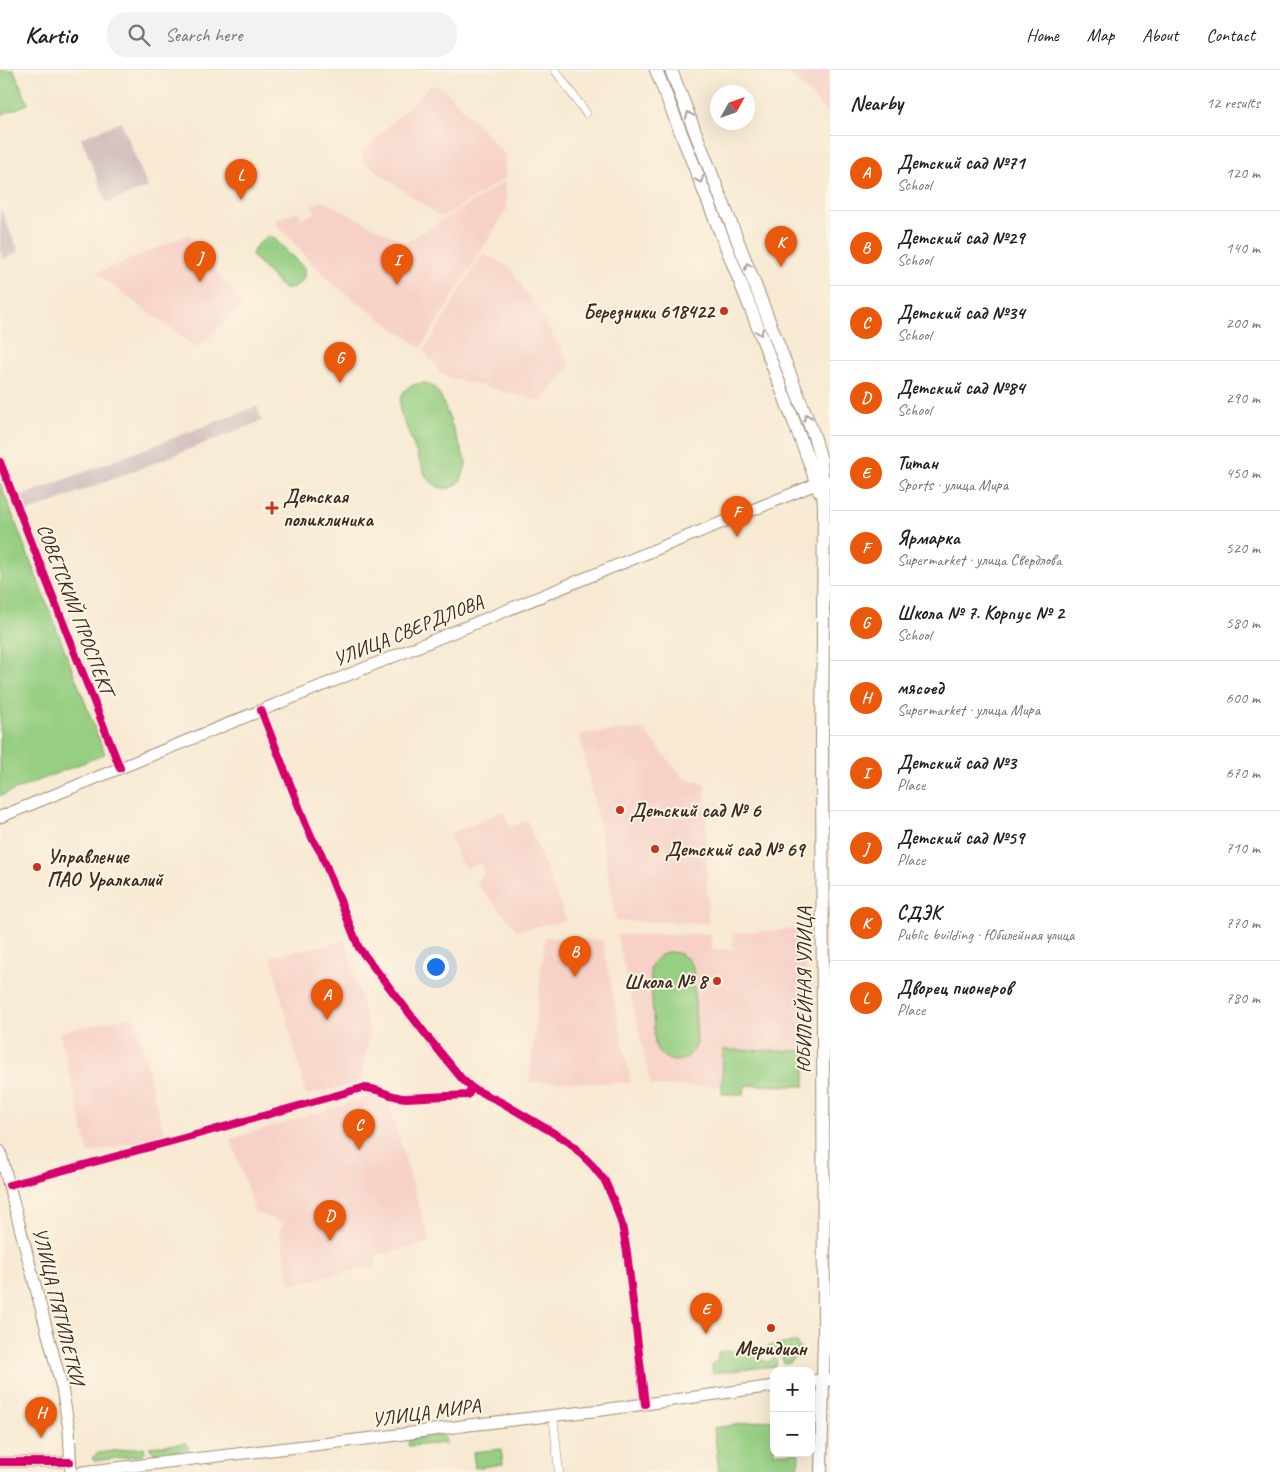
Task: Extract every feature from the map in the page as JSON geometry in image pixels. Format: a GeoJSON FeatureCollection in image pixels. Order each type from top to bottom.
{"type":"FeatureCollection","features":[{"type":"Feature","properties":{"kind":"main road","name":"ЮБИЛЕЙНАЯ УЛИЦА"},"geometry":{"type":"LineString","coordinates":[[656,70],[823,482]]}},
{"type":"Feature","properties":{"kind":"main road","name":"ЮБИЛЕЙНАЯ УЛИЦА"},"geometry":{"type":"LineString","coordinates":[[671,70],[814,436],[821,460],[824,507],[826,940],[824,1335],[821,1472]]}},
{"type":"Feature","properties":{"kind":"main road","name":"УЛИЦА СВЕРДЛОВА"},"geometry":{"type":"LineString","coordinates":[[0,817],[823,482]]}},
{"type":"Feature","properties":{"kind":"main road","name":"УЛИЦА ПЯТИЛЕТКИ"},"geometry":{"type":"LineString","coordinates":[[0,1151],[62,1388],[69,1429],[71,1467]]}},
{"type":"Feature","properties":{"kind":"main road","name":"УЛИЦА МИРА"},"geometry":{"type":"LineString","coordinates":[[82,1472],[170,1467],[441,1428],[602,1410],[770,1387]]}},
{"type":"Feature","properties":{"kind":"street"},"geometry":{"type":"LineString","coordinates":[[556,70],[586,113]]}},
{"type":"Feature","properties":{"kind":"street","name":"СОВЕТСКИЙ ПРОСПЕКТ"},"geometry":{"type":"LineString","coordinates":[[0,462],[120,768]]}},
{"type":"Feature","properties":{"kind":"street"},"geometry":{"type":"LineString","coordinates":[[261,710],[305,822],[360,948],[462,1079],[472,1088],[501,1102],[570,1142],[594,1166],[605,1181],[622,1225],[627,1252],[645,1404]]}},
{"type":"Feature","properties":{"kind":"street"},"geometry":{"type":"LineString","coordinates":[[9,1185],[362,1088],[373,1088],[396,1098],[406,1098],[468,1095],[472,1088]]}},
{"type":"Feature","properties":{"kind":"street"},"geometry":{"type":"LineString","coordinates":[[553,1415],[559,1472]]}},
{"type":"Feature","properties":{"kind":"street"},"geometry":{"type":"LineString","coordinates":[[0,1462],[71,1467]]}},
{"type":"Feature","properties":{"kind":"shaded area"},"geometry":{"type":"Polygon","coordinates":[[[786,70],[830,70],[830,115],[786,70]]]}},
{"type":"Feature","properties":{"kind":"shaded area"},"geometry":{"type":"Polygon","coordinates":[[[431,85],[443,87],[505,155],[505,178],[442,218],[364,162],[361,153],[431,85]]]}},
{"type":"Feature","properties":{"kind":"shaded area"},"geometry":{"type":"Polygon","coordinates":[[[121,122],[148,187],[107,203],[81,138],[121,122]]]}},
{"type":"Feature","properties":{"kind":"shaded area"},"geometry":{"type":"Polygon","coordinates":[[[505,181],[507,209],[421,348],[334,286],[276,224],[276,220],[298,211],[301,219],[315,213],[312,205],[323,201],[406,243],[505,181]]]}},
{"type":"Feature","properties":{"kind":"shaded area"},"geometry":{"type":"Polygon","coordinates":[[[0,207],[19,252],[3,259],[0,251],[0,207]]]}},
{"type":"Feature","properties":{"kind":"shaded area"},"geometry":{"type":"Polygon","coordinates":[[[189,235],[242,304],[198,349],[96,273],[189,235]]]}},
{"type":"Feature","properties":{"kind":"shaded area"},"geometry":{"type":"Polygon","coordinates":[[[482,254],[510,267],[571,364],[542,402],[444,376],[424,351],[482,254]]]}},
{"type":"Feature","properties":{"kind":"shaded area"},"geometry":{"type":"Polygon","coordinates":[[[257,406],[262,421],[25,513],[19,497],[257,406]]]}},
{"type":"Feature","properties":{"kind":"shaded area","name":"Детский сад № 69"},"geometry":{"type":"Polygon","coordinates":[[[618,730],[644,730],[683,778],[705,784],[708,923],[616,921],[603,843],[580,737],[582,734],[618,730]]]}},
{"type":"Feature","properties":{"kind":"shaded area"},"geometry":{"type":"Polygon","coordinates":[[[503,811],[510,827],[527,820],[567,921],[517,930],[476,882],[484,873],[480,864],[467,868],[461,863],[450,834],[503,811]]]}},
{"type":"Feature","properties":{"kind":"shaded area","name":"Школа № 8"},"geometry":{"type":"Polygon","coordinates":[[[807,928],[805,1087],[651,1086],[617,935],[711,934],[711,949],[732,950],[733,933],[807,928]]]}},
{"type":"Feature","properties":{"kind":"shaded area"},"geometry":{"type":"Polygon","coordinates":[[[545,937],[602,940],[631,1083],[529,1082],[545,937]]]}},
{"type":"Feature","properties":{"kind":"shaded area"},"geometry":{"type":"Polygon","coordinates":[[[345,941],[370,1031],[361,1083],[306,1095],[271,956],[345,941]]]}},
{"type":"Feature","properties":{"kind":"shaded area"},"geometry":{"type":"Polygon","coordinates":[[[133,1016],[165,1135],[89,1153],[59,1032],[133,1016]]]}},
{"type":"Feature","properties":{"kind":"shaded area"},"geometry":{"type":"Polygon","coordinates":[[[375,1095],[389,1104],[430,1243],[376,1255],[376,1266],[290,1284],[279,1229],[284,1224],[255,1212],[231,1139],[375,1095]]]}},
{"type":"Feature","properties":{"kind":"green space"},"geometry":{"type":"Polygon","coordinates":[[[0,70],[14,70],[28,104],[0,115],[0,70]]]}},
{"type":"Feature","properties":{"kind":"green space"},"geometry":{"type":"Polygon","coordinates":[[[270,236],[305,269],[302,280],[292,288],[284,289],[252,254],[259,243],[270,236]]]}},
{"type":"Feature","properties":{"kind":"green space"},"geometry":{"type":"Polygon","coordinates":[[[425,383],[434,387],[441,397],[466,462],[461,479],[457,484],[446,489],[433,483],[426,477],[400,411],[402,394],[405,390],[413,385],[425,383]]]}},
{"type":"Feature","properties":{"kind":"green space"},"geometry":{"type":"Polygon","coordinates":[[[0,483],[105,754],[0,796],[0,483]]]}},
{"type":"Feature","properties":{"kind":"green space"},"geometry":{"type":"Polygon","coordinates":[[[667,952],[682,955],[693,966],[697,1043],[688,1056],[683,1060],[677,1061],[665,1058],[655,1046],[650,968],[657,958],[667,952]]]}},
{"type":"Feature","properties":{"kind":"green space"},"geometry":{"type":"Polygon","coordinates":[[[723,1050],[805,1051],[805,1086],[745,1085],[744,1094],[722,1094],[723,1050]]]}},
{"type":"Feature","properties":{"kind":"green space"},"geometry":{"type":"Polygon","coordinates":[[[796,1342],[800,1349],[790,1363],[784,1363],[780,1354],[770,1352],[768,1346],[796,1342]]]}},
{"type":"Feature","properties":{"kind":"green space"},"geometry":{"type":"Polygon","coordinates":[[[759,1348],[761,1352],[760,1358],[768,1362],[774,1358],[776,1366],[712,1373],[712,1365],[718,1359],[718,1352],[759,1348]]]}},
{"type":"Feature","properties":{"kind":"green space"},"geometry":{"type":"Polygon","coordinates":[[[770,1420],[770,1457],[799,1457],[798,1472],[719,1472],[714,1428],[770,1420]]]}},
{"type":"Feature","properties":{"kind":"green space"},"geometry":{"type":"Polygon","coordinates":[[[441,1435],[445,1438],[446,1443],[408,1445],[409,1439],[441,1435]]]}},
{"type":"Feature","properties":{"kind":"green space"},"geometry":{"type":"Polygon","coordinates":[[[186,1443],[189,1448],[187,1450],[155,1454],[149,1447],[186,1443]]]}},
{"type":"Feature","properties":{"kind":"green space"},"geometry":{"type":"Polygon","coordinates":[[[144,1447],[145,1453],[143,1455],[94,1461],[92,1458],[98,1453],[144,1447]]]}},
{"type":"Feature","properties":{"kind":"green space"},"geometry":{"type":"Polygon","coordinates":[[[501,1449],[503,1464],[475,1468],[473,1452],[501,1449]]]}},
{"type":"Feature","properties":{"kind":"cycle path"},"geometry":{"type":"LineString","coordinates":[[0,462],[120,768]]}},
{"type":"Feature","properties":{"kind":"cycle path"},"geometry":{"type":"LineString","coordinates":[[261,710],[305,822],[321,853],[359,948],[462,1079],[472,1088],[501,1102],[569,1142],[605,1181],[622,1225],[627,1252],[645,1404]]}},
{"type":"Feature","properties":{"kind":"cycle path"},"geometry":{"type":"LineString","coordinates":[[9,1185],[362,1088],[374,1089],[400,1098],[468,1095],[472,1088]]}},
{"type":"Feature","properties":{"kind":"cycle path"},"geometry":{"type":"LineString","coordinates":[[0,1462],[70,1462]]}},
{"type":"Feature","properties":{"kind":"place","name":"Дворец пионеров"},"geometry":{"type":"Point","coordinates":[241,200]}},
{"type":"Feature","properties":{"kind":"place","name":"СДЭК"},"geometry":{"type":"Point","coordinates":[781,267]}},
{"type":"Feature","properties":{"kind":"place","name":"Детский сад №59"},"geometry":{"type":"Point","coordinates":[200,282]}},
{"type":"Feature","properties":{"kind":"place","name":"Детский сад №3"},"geometry":{"type":"Point","coordinates":[397,285]}},
{"type":"Feature","properties":{"kind":"place","name":"Березники 618422"},"geometry":{"type":"Point","coordinates":[724,311]}},
{"type":"Feature","properties":{"kind":"place","name":"Школа № 7. Корпус № 2"},"geometry":{"type":"Point","coordinates":[340,383]}},
{"type":"Feature","properties":{"kind":"place","name":"Детская поликлиника"},"geometry":{"type":"Point","coordinates":[272,508]}},
{"type":"Feature","properties":{"kind":"place","name":"Ярмарка"},"geometry":{"type":"Point","coordinates":[737,537]}},
{"type":"Feature","properties":{"kind":"place","name":"Детский сад № 6"},"geometry":{"type":"Point","coordinates":[620,810]}},
{"type":"Feature","properties":{"kind":"place","name":"Детский сад № 69"},"geometry":{"type":"Point","coordinates":[655,849]}},
{"type":"Feature","properties":{"kind":"place","name":"Управление ПАО Уралкалий"},"geometry":{"type":"Point","coordinates":[37,867]}},
{"type":"Feature","properties":{"kind":"place","name":"Детский сад №29"},"geometry":{"type":"Point","coordinates":[575,977]}},
{"type":"Feature","properties":{"kind":"place","name":"Школа № 8"},"geometry":{"type":"Point","coordinates":[717,981]}},
{"type":"Feature","properties":{"kind":"place","name":"Детский сад №71"},"geometry":{"type":"Point","coordinates":[327,1020]}},
{"type":"Feature","properties":{"kind":"place","name":"Детский сад №34"},"geometry":{"type":"Point","coordinates":[359,1150]}},
{"type":"Feature","properties":{"kind":"place","name":"Детский сад №84"},"geometry":{"type":"Point","coordinates":[330,1241]}},
{"type":"Feature","properties":{"kind":"place","name":"Меридиан"},"geometry":{"type":"Point","coordinates":[771,1328]}},
{"type":"Feature","properties":{"kind":"place","name":"Титан"},"geometry":{"type":"Point","coordinates":[706,1334]}},
{"type":"Feature","properties":{"kind":"place","name":"мясоед"},"geometry":{"type":"Point","coordinates":[41,1438]}}]}
